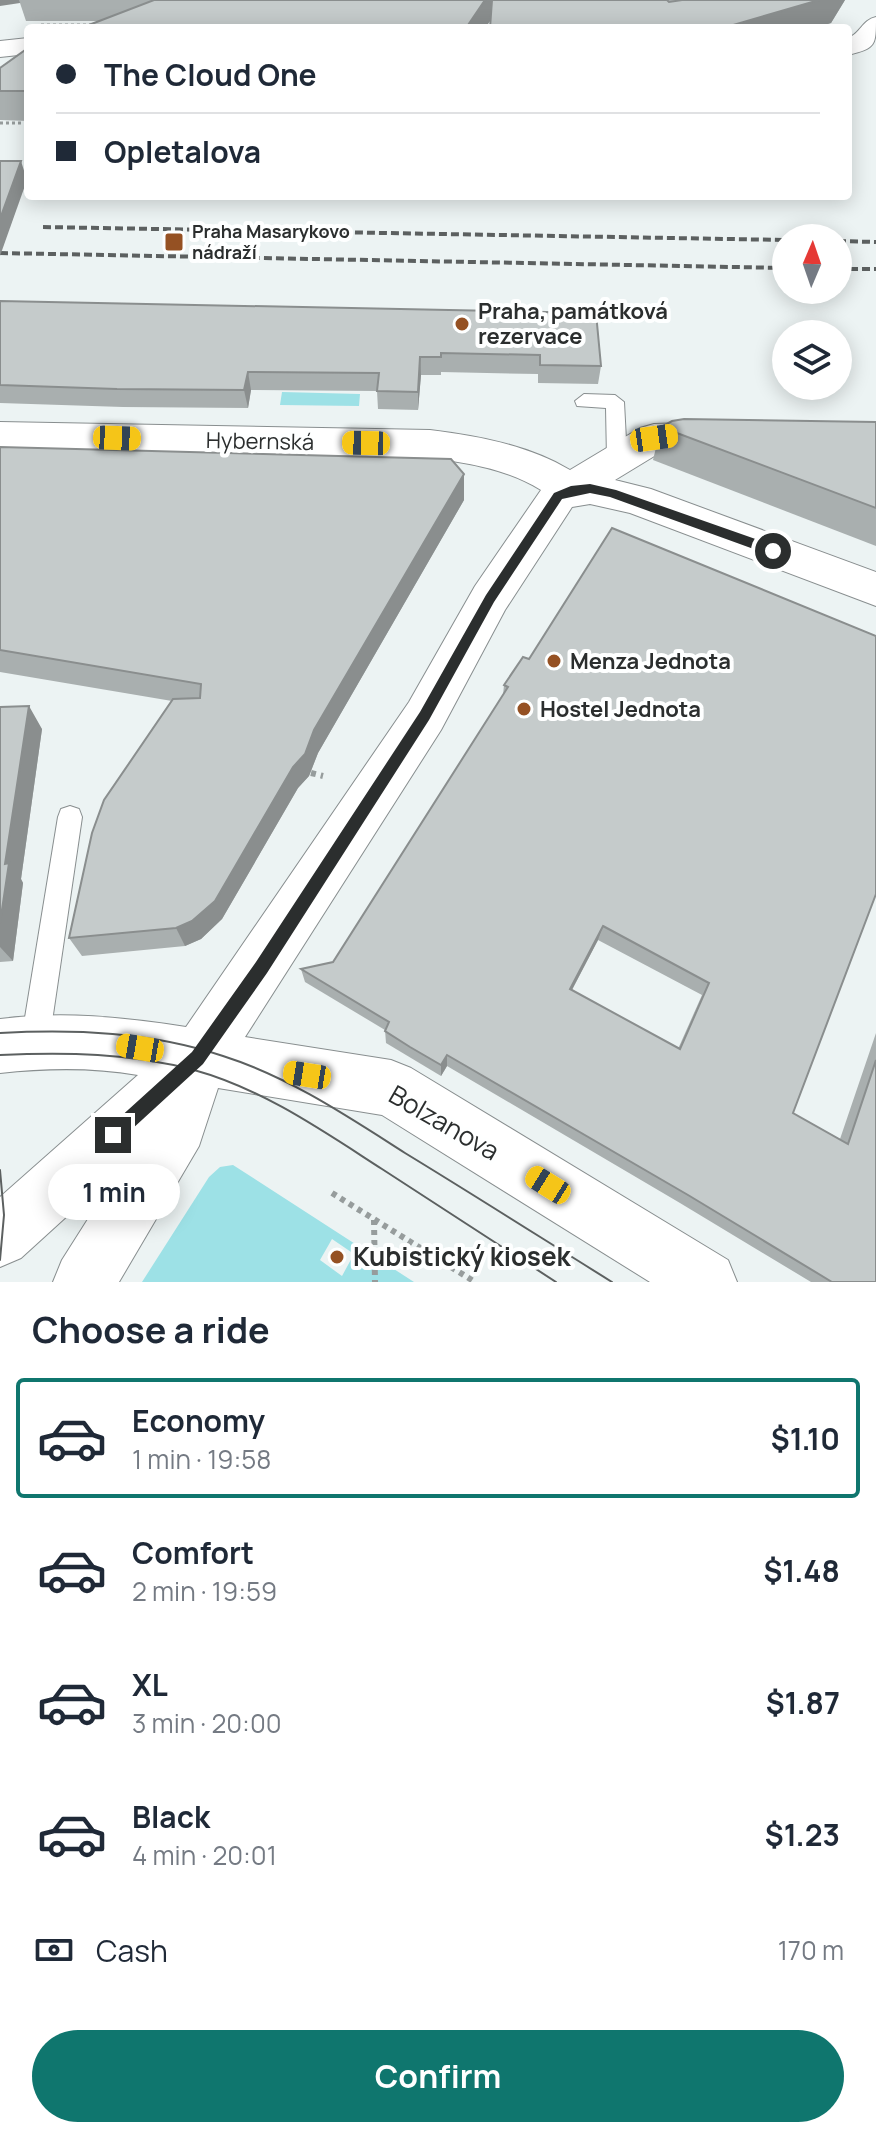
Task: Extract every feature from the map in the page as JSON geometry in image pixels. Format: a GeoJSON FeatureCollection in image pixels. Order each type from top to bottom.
{"type":"FeatureCollection","features":[{"type":"Feature","properties":{"kind":"street"},"geometry":{"type":"LineString","coordinates":[[0,49],[24,38]]}},
{"type":"Feature","properties":{"kind":"street"},"geometry":{"type":"LineString","coordinates":[[0,1237],[200,1054],[261,967],[425,716],[490,598],[558,496],[654,438],[676,435],[753,436]]}},
{"type":"Feature","properties":{"kind":"street","name":"Hybernská"},"geometry":{"type":"LineString","coordinates":[[0,436],[451,446],[532,466],[571,490],[590,489],[637,500],[876,589]]}},
{"type":"Feature","properties":{"kind":"street","name":"Bolzanova"},"geometry":{"type":"LineString","coordinates":[[18,1044],[111,1043],[200,1054],[391,1088],[706,1282]]}},
{"type":"Feature","properties":{"kind":"street"},"geometry":{"type":"LineString","coordinates":[[84,1282],[179,1126],[200,1054]]}},
{"type":"Feature","properties":{"kind":"lane"},"geometry":{"type":"LineString","coordinates":[[584,401],[615,402],[617,459]]}},
{"type":"Feature","properties":{"kind":"lane"},"geometry":{"type":"LineString","coordinates":[[18,1044],[70,817]]}},
{"type":"Feature","properties":{"kind":"path"},"geometry":{"type":"LineString","coordinates":[[0,122],[24,122]]}},
{"type":"Feature","properties":{"kind":"path"},"geometry":{"type":"LineString","coordinates":[[311,773],[323,776]]}},
{"type":"Feature","properties":{"kind":"path"},"geometry":{"type":"LineString","coordinates":[[332,1193],[475,1282]]}},
{"type":"Feature","properties":{"kind":"path"},"geometry":{"type":"LineString","coordinates":[[374,1219],[375,1282]]}},
{"type":"Feature","properties":{"kind":"shaded area"},"geometry":{"type":"Polygon","coordinates":[[[282,392],[360,394],[359,406],[280,405],[282,392]]]}},
{"type":"Feature","properties":{"kind":"shaded area"},"geometry":{"type":"Polygon","coordinates":[[[233,1165],[414,1282],[142,1282],[209,1177],[220,1167],[233,1165]],[[332,1239],[320,1260],[342,1276],[354,1254],[332,1239]]]}},
{"type":"Feature","properties":{"kind":"building"},"geometry":{"type":"Polygon","coordinates":[[[154,0],[485,0],[469,24],[91,24],[154,0]]]}},
{"type":"Feature","properties":{"kind":"building"},"geometry":{"type":"Polygon","coordinates":[[[492,0],[819,0],[737,24],[490,24],[492,0]]]}},
{"type":"Feature","properties":{"kind":"building"},"geometry":{"type":"Polygon","coordinates":[[[24,51],[24,91],[0,91],[0,68],[24,51]]]}},
{"type":"Feature","properties":{"kind":"building"},"geometry":{"type":"Polygon","coordinates":[[[0,161],[21,161],[0,219],[0,161]]]}},
{"type":"Feature","properties":{"kind":"building"},"geometry":{"type":"Polygon","coordinates":[[[0,301],[596,313],[601,366],[540,365],[540,355],[441,353],[441,357],[420,357],[418,392],[377,391],[379,373],[248,372],[244,390],[0,385],[0,301]]]}},
{"type":"Feature","properties":{"kind":"building"},"geometry":{"type":"Polygon","coordinates":[[[684,419],[876,422],[876,508],[661,427],[684,419]]]}},
{"type":"Feature","properties":{"kind":"building"},"geometry":{"type":"Polygon","coordinates":[[[0,447],[451,459],[464,474],[314,730],[305,754],[293,767],[215,901],[192,921],[176,928],[69,938],[92,833],[104,800],[173,699],[200,698],[201,684],[0,650],[0,447]]]}},
{"type":"Feature","properties":{"kind":"building"},"geometry":{"type":"Polygon","coordinates":[[[612,528],[876,636],[876,894],[793,1113],[848,1144],[876,1060],[876,1282],[832,1282],[447,1055],[441,1065],[410,1047],[385,1031],[389,1022],[301,969],[333,962],[508,687],[504,685],[523,657],[529,659],[612,528]],[[603,926],[570,989],[680,1049],[709,983],[603,926]]]}},
{"type":"Feature","properties":{"kind":"building"},"geometry":{"type":"Polygon","coordinates":[[[29,706],[5,864],[9,863],[0,923],[0,707],[29,706]]]}},
{"type":"Feature","properties":{"kind":"tram line"},"geometry":{"type":"LineString","coordinates":[[0,1033],[85,1032],[141,1037],[196,1048],[247,1065],[294,1086],[339,1112],[612,1282]]}},
{"type":"Feature","properties":{"kind":"tram line"},"geometry":{"type":"LineString","coordinates":[[0,1055],[73,1054],[146,1060],[194,1070],[244,1088],[315,1126],[556,1282]]}},
{"type":"Feature","properties":{"kind":"tram line"},"geometry":{"type":"LineString","coordinates":[[0,1170],[4,1215],[0,1260]]}},
{"type":"Feature","properties":{"kind":"railway"},"geometry":{"type":"LineString","coordinates":[[43,227],[772,240]]}},
{"type":"Feature","properties":{"kind":"railway"},"geometry":{"type":"LineString","coordinates":[[852,241],[876,242]]}},
{"type":"Feature","properties":{"kind":"railway"},"geometry":{"type":"LineString","coordinates":[[0,253],[772,268]]}},
{"type":"Feature","properties":{"kind":"railway"},"geometry":{"type":"LineString","coordinates":[[852,269],[876,269]]}},
{"type":"Feature","properties":{"kind":"place","name":"Praha Masarykovo nádraží"},"geometry":{"type":"Point","coordinates":[174,242]}},
{"type":"Feature","properties":{"kind":"place","name":"Praha, památková rezervace"},"geometry":{"type":"Point","coordinates":[462,324]}},
{"type":"Feature","properties":{"kind":"place","name":"Menza Jednota"},"geometry":{"type":"Point","coordinates":[554,661]}},
{"type":"Feature","properties":{"kind":"place","name":"Hostel Jednota"},"geometry":{"type":"Point","coordinates":[524,709]}},
{"type":"Feature","properties":{"kind":"place","name":"Kubistický kiosek"},"geometry":{"type":"Point","coordinates":[337,1257]}},
{"type":"Feature","properties":{"kind":"route"},"geometry":{"type":"LineString","coordinates":[[113,1135],[183,1068],[198,1058],[425,716],[490,598],[558,496],[571,490],[590,489],[611,493],[773,551]]}}]}
